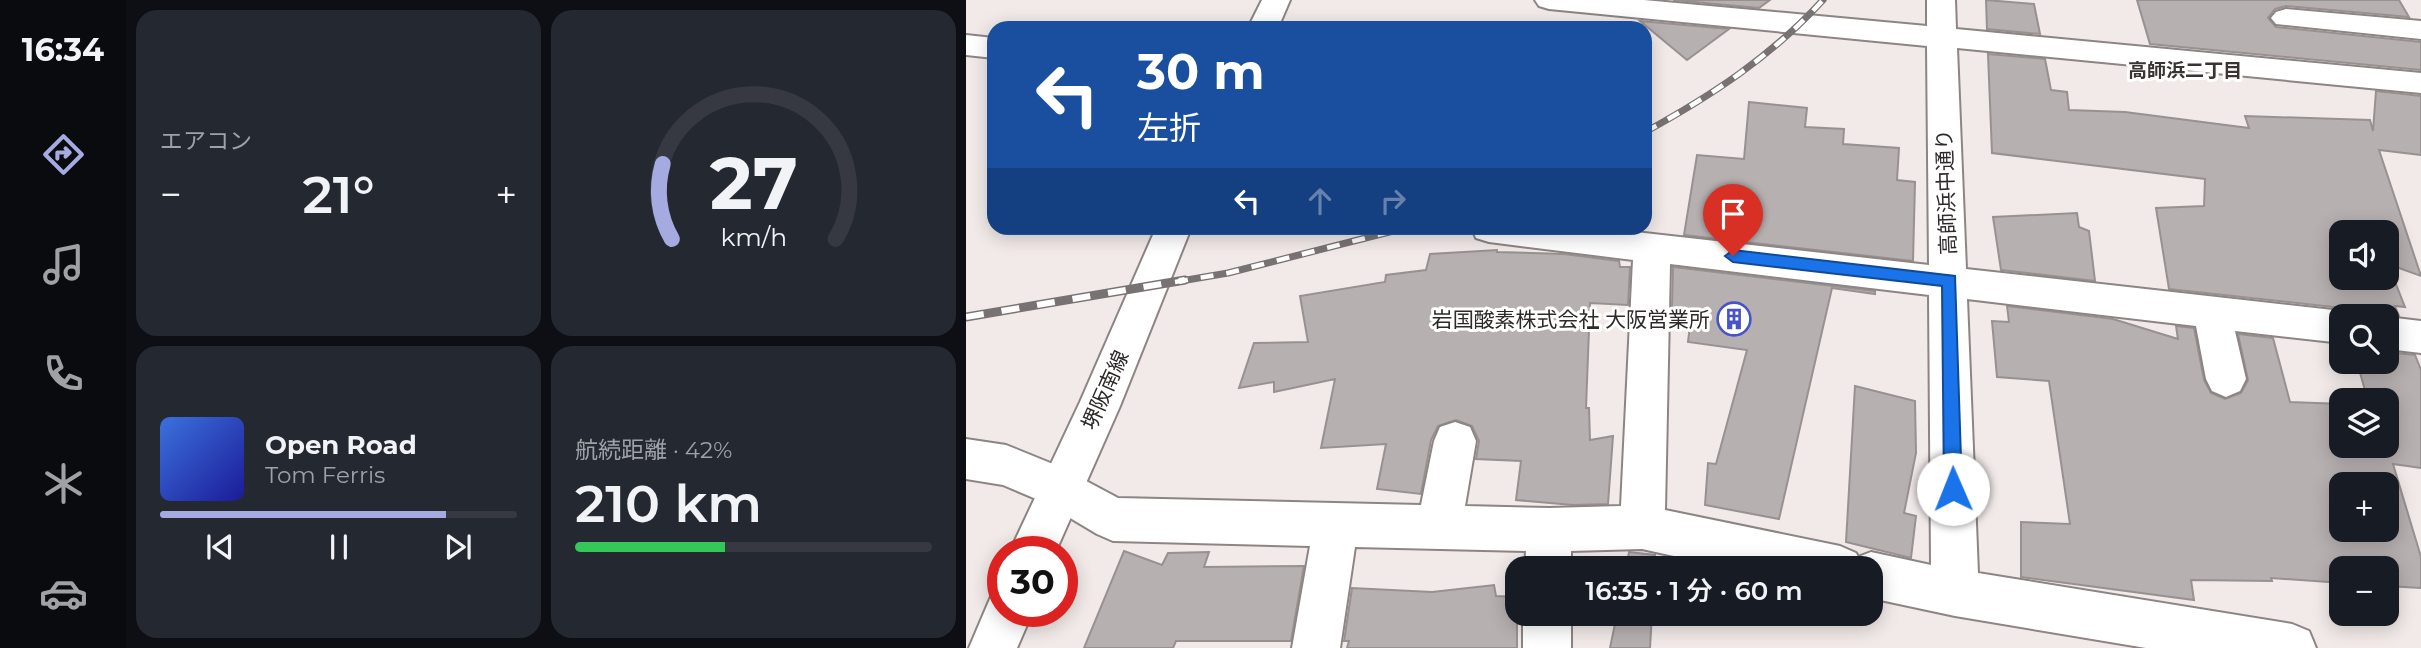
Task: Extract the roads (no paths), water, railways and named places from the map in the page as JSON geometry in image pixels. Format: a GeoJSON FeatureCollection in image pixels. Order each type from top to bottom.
{"type":"FeatureCollection","features":[{"type":"Feature","properties":{"kind":"street"},"geometry":{"type":"LineString","coordinates":[[1266,21],[1276,0]]}},
{"type":"Feature","properties":{"kind":"street","name":"高師浜中通り"},"geometry":{"type":"LineString","coordinates":[[1941,0],[1955,593]]}},
{"type":"Feature","properties":{"kind":"street"},"geometry":{"type":"LineString","coordinates":[[1567,1],[1943,40],[2421,83]]}},
{"type":"Feature","properties":{"kind":"street"},"geometry":{"type":"LineString","coordinates":[[2286,18],[2421,30]]}},
{"type":"Feature","properties":{"kind":"street"},"geometry":{"type":"LineString","coordinates":[[966,45],[987,47]]}},
{"type":"Feature","properties":{"kind":"street","name":"堺阪南線"},"geometry":{"type":"LineString","coordinates":[[1040,536],[1099,406],[1170,235]]}},
{"type":"Feature","properties":{"kind":"street"},"geometry":{"type":"LineString","coordinates":[[1546,235],[2329,325]]}},
{"type":"Feature","properties":{"kind":"street"},"geometry":{"type":"LineString","coordinates":[[1642,527],[1652,248]]}},
{"type":"Feature","properties":{"kind":"street"},"geometry":{"type":"LineString","coordinates":[[2212,311],[2226,379]]}},
{"type":"Feature","properties":{"kind":"street"},"geometry":{"type":"LineString","coordinates":[[2399,334],[2421,337]]}},
{"type":"Feature","properties":{"kind":"street"},"geometry":{"type":"LineString","coordinates":[[1439,527],[1455,441]]}},
{"type":"Feature","properties":{"kind":"street"},"geometry":{"type":"LineString","coordinates":[[966,459],[1006,465],[1060,488],[1113,519],[1439,527],[1548,549],[1642,527],[1779,556]]}},
{"type":"Feature","properties":{"kind":"street"},"geometry":{"type":"LineString","coordinates":[[1316,648],[1336,524]]}},
{"type":"Feature","properties":{"kind":"street"},"geometry":{"type":"LineString","coordinates":[[1883,578],[1955,593],[2292,648]]}},
{"type":"Feature","properties":{"kind":"street"},"geometry":{"type":"LineString","coordinates":[[1547,626],[1547,648]]}},
{"type":"Feature","properties":{"kind":"street"},"geometry":{"type":"LineString","coordinates":[[993,648],[1002,627]]}},
{"type":"Feature","properties":{"kind":"railway"},"geometry":{"type":"LineString","coordinates":[[1652,128],[1740,74],[1783,39],[1823,0]]}},
{"type":"Feature","properties":{"kind":"railway"},"geometry":{"type":"LineString","coordinates":[[1175,282],[1228,273],[1377,235]]}},
{"type":"Feature","properties":{"kind":"railway"},"geometry":{"type":"LineString","coordinates":[[966,317],[1185,280]]}},
{"type":"Feature","properties":{"kind":"place","name":"岩国酸素株式会社 大阪営業所"},"geometry":{"type":"Point","coordinates":[1734,319]}},
{"type":"Feature","properties":{"kind":"district","name":"高師浜二丁目"},"geometry":{"type":"Point","coordinates":[2185,70]}}]}
